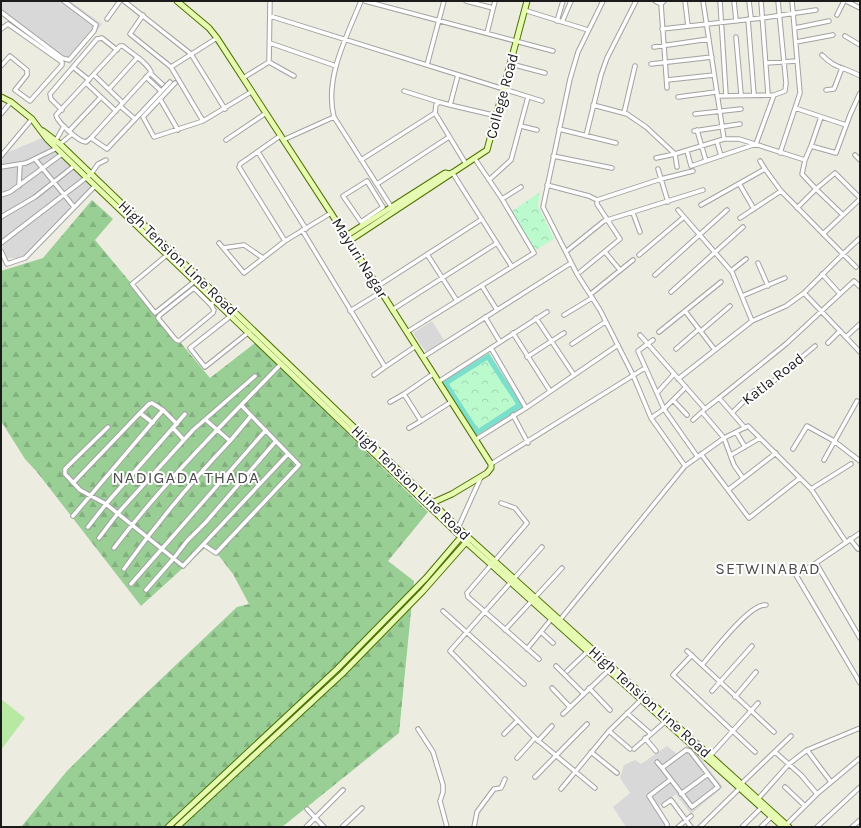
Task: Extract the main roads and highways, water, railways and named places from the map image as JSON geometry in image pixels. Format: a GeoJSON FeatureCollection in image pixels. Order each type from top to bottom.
{"type":"FeatureCollection","features":[{"type":"Feature","properties":{"kind":"main road","name":"Mayuri Nagar"},"geometry":{"type":"LineString","coordinates":[[177,1],[209,28],[217,38],[346,236],[416,346],[422,358],[491,464],[490,471],[452,494],[432,503]]}},
{"type":"Feature","properties":{"kind":"main road","name":"College Road"},"geometry":{"type":"LineString","coordinates":[[376,218],[393,210],[445,173],[451,173],[487,150],[511,64],[526,1]]}},
{"type":"Feature","properties":{"kind":"main road","name":"High Tension Line Road"},"geometry":{"type":"LineString","coordinates":[[1,97],[12,102],[32,119],[42,130],[91,174],[233,314],[458,528],[467,540],[710,760],[740,786],[758,799],[763,806],[786,826]]}},
{"type":"Feature","properties":{"kind":"main road","name":"High Tension Line Road"},"geometry":{"type":"LineString","coordinates":[[42,130],[47,139],[58,144],[62,154],[195,281],[199,288],[233,314],[248,332],[353,429],[428,507],[460,535],[460,539],[426,578],[337,669]]}},
{"type":"Feature","properties":{"kind":"main road"},"geometry":{"type":"LineString","coordinates":[[346,236],[376,218]]}},
{"type":"Feature","properties":{"kind":"main road"},"geometry":{"type":"LineString","coordinates":[[349,241],[376,218]]}},
{"type":"Feature","properties":{"kind":"main road"},"geometry":{"type":"LineString","coordinates":[[177,827],[342,674],[423,591],[467,540]]}},
{"type":"Feature","properties":{"kind":"main road"},"geometry":{"type":"LineString","coordinates":[[168,827],[337,669],[342,674]]}},
{"type":"Feature","properties":{"kind":"main road"},"geometry":{"type":"LineString","coordinates":[[740,786],[763,806]]}},
{"type":"Feature","properties":{"kind":"district","name":"NADIGADA THADA"},"geometry":{"type":"Point","coordinates":[186,477]}},
{"type":"Feature","properties":{"kind":"district","name":"SETWINABAD"},"geometry":{"type":"Point","coordinates":[768,568]}}]}
